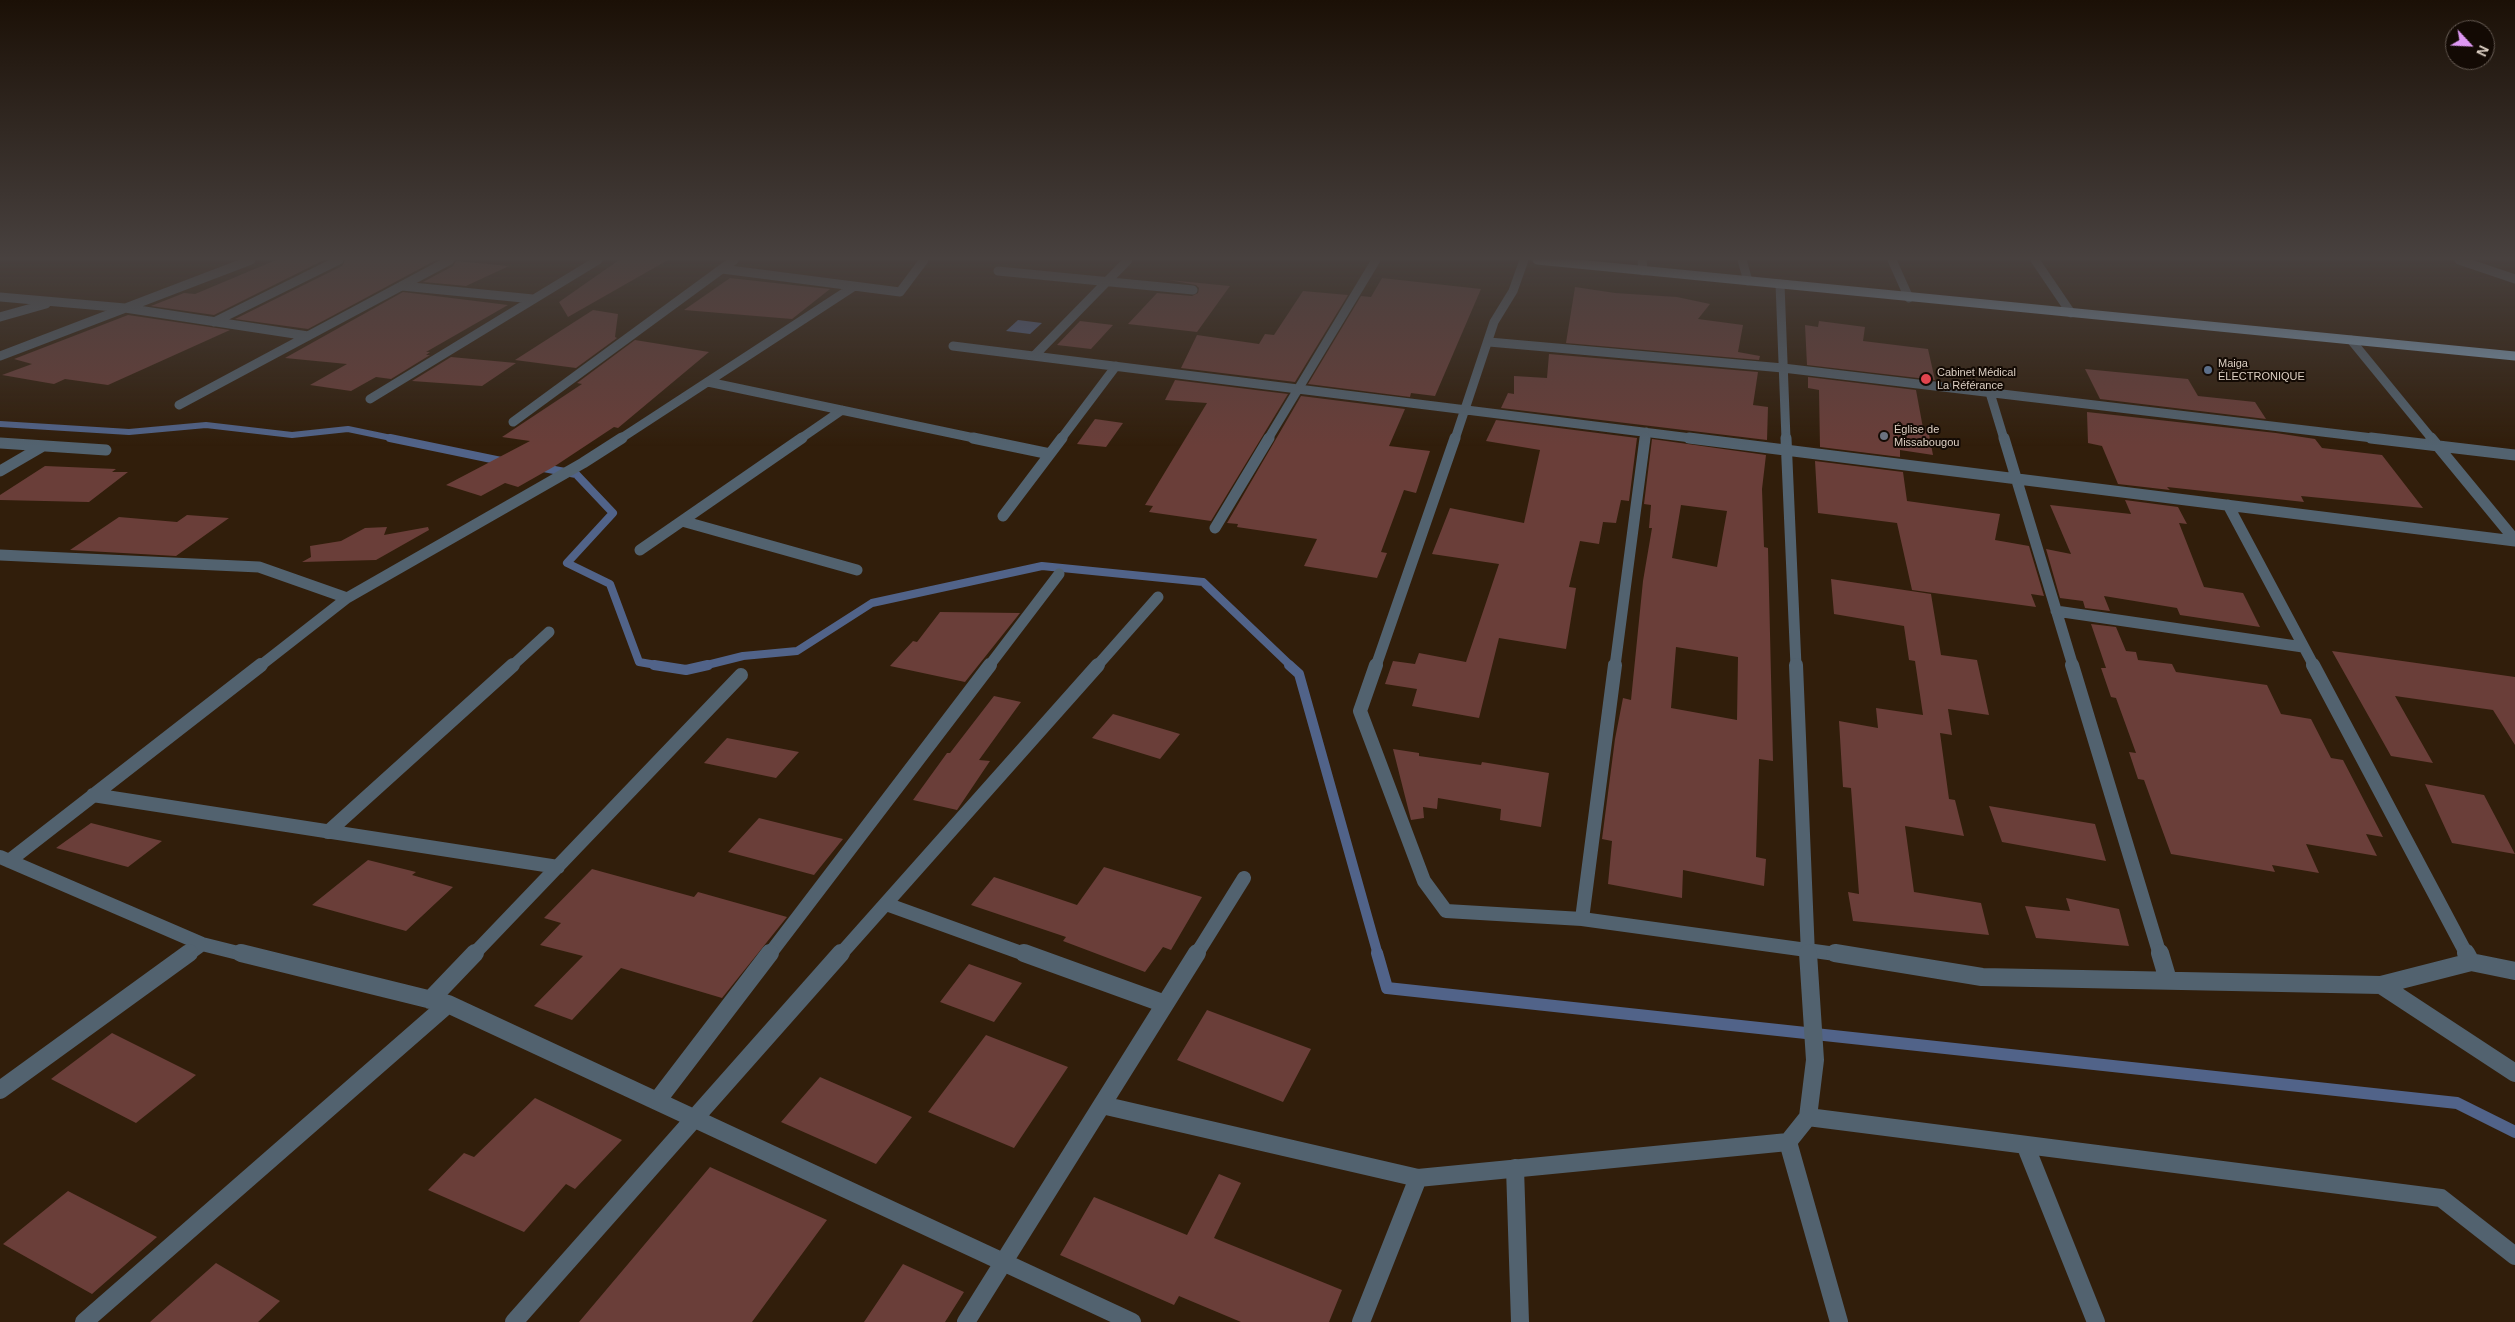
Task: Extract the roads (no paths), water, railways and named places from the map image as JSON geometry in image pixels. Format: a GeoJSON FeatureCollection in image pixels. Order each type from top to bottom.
{"type":"FeatureCollection","features":[{"type":"Feature","properties":{"kind":"main road"},"geometry":{"type":"LineString","coordinates":[[2161,322],[2515,356]]}},
{"type":"Feature","properties":{"kind":"street"},"geometry":{"type":"LineString","coordinates":[[0,356],[90,322]]}},
{"type":"Feature","properties":{"kind":"street"},"geometry":{"type":"LineString","coordinates":[[214,322],[308,336]]}},
{"type":"Feature","properties":{"kind":"street"},"geometry":{"type":"LineString","coordinates":[[179,405],[335,322]]}},
{"type":"Feature","properties":{"kind":"street"},"geometry":{"type":"LineString","coordinates":[[370,399],[497,322]]}},
{"type":"Feature","properties":{"kind":"street"},"geometry":{"type":"LineString","coordinates":[[513,422],[651,322]]}},
{"type":"Feature","properties":{"kind":"street"},"geometry":{"type":"LineString","coordinates":[[4,859],[94,796],[347,598],[583,463],[800,322]]}},
{"type":"Feature","properties":{"kind":"street"},"geometry":{"type":"LineString","coordinates":[[1034,356],[1067,322]]}},
{"type":"Feature","properties":{"kind":"street"},"geometry":{"type":"LineString","coordinates":[[1215,528],[1339,322]]}},
{"type":"Feature","properties":{"kind":"street"},"geometry":{"type":"LineString","coordinates":[[1494,322],[1489,342],[1360,711],[1424,881],[1446,911],[1582,919],[1807,949],[1982,977],[2381,984],[2471,962],[2515,970]]}},
{"type":"Feature","properties":{"kind":"street"},"geometry":{"type":"LineString","coordinates":[[1102,1106],[1418,1178],[1788,1142],[1808,1117],[1815,1060],[1808,983],[1782,322]]}},
{"type":"Feature","properties":{"kind":"street"},"geometry":{"type":"LineString","coordinates":[[2351,340],[2515,540]]}},
{"type":"Feature","properties":{"kind":"street"},"geometry":{"type":"LineString","coordinates":[[1489,342],[1784,368],[2515,455]]}},
{"type":"Feature","properties":{"kind":"street"},"geometry":{"type":"LineString","coordinates":[[953,346],[2515,540]]}},
{"type":"Feature","properties":{"kind":"street"},"geometry":{"type":"LineString","coordinates":[[1004,516],[1116,366]]}},
{"type":"Feature","properties":{"kind":"street"},"geometry":{"type":"LineString","coordinates":[[708,382],[1050,454]]}},
{"type":"Feature","properties":{"kind":"street"},"geometry":{"type":"LineString","coordinates":[[1990,393],[2168,980]]}},
{"type":"Feature","properties":{"kind":"street"},"geometry":{"type":"LineString","coordinates":[[640,550],[842,410]]}},
{"type":"Feature","properties":{"kind":"street"},"geometry":{"type":"LineString","coordinates":[[1582,919],[1646,432]]}},
{"type":"Feature","properties":{"kind":"street"},"geometry":{"type":"LineString","coordinates":[[0,443],[106,450]]}},
{"type":"Feature","properties":{"kind":"street"},"geometry":{"type":"LineString","coordinates":[[0,470],[43,446]]}},
{"type":"Feature","properties":{"kind":"street"},"geometry":{"type":"LineString","coordinates":[[2228,505],[2471,962]]}},
{"type":"Feature","properties":{"kind":"street"},"geometry":{"type":"LineString","coordinates":[[682,521],[857,570]]}},
{"type":"Feature","properties":{"kind":"street"},"geometry":{"type":"LineString","coordinates":[[0,555],[258,567],[347,598]]}},
{"type":"Feature","properties":{"kind":"street"},"geometry":{"type":"LineString","coordinates":[[657,1101],[1059,574]]}},
{"type":"Feature","properties":{"kind":"street"},"geometry":{"type":"LineString","coordinates":[[514,1322],[1158,598]]}},
{"type":"Feature","properties":{"kind":"street"},"geometry":{"type":"LineString","coordinates":[[2056,611],[2303,647]]}},
{"type":"Feature","properties":{"kind":"street"},"geometry":{"type":"LineString","coordinates":[[328,832],[549,632]]}},
{"type":"Feature","properties":{"kind":"street"},"geometry":{"type":"LineString","coordinates":[[84,1322],[439,1002],[558,867],[741,675]]}},
{"type":"Feature","properties":{"kind":"street"},"geometry":{"type":"LineString","coordinates":[[94,796],[558,867]]}},
{"type":"Feature","properties":{"kind":"street"},"geometry":{"type":"LineString","coordinates":[[4,859],[202,944],[439,1002],[657,1101],[1132,1322]]}},
{"type":"Feature","properties":{"kind":"street"},"geometry":{"type":"LineString","coordinates":[[966,1322],[1244,878]]}},
{"type":"Feature","properties":{"kind":"street"},"geometry":{"type":"LineString","coordinates":[[886,904],[1166,1004]]}},
{"type":"Feature","properties":{"kind":"street"},"geometry":{"type":"LineString","coordinates":[[1,1087],[202,944]]}},
{"type":"Feature","properties":{"kind":"street"},"geometry":{"type":"LineString","coordinates":[[2381,984],[2515,1073]]}},
{"type":"Feature","properties":{"kind":"street"},"geometry":{"type":"LineString","coordinates":[[1808,1117],[2441,1198],[2515,1256]]}},
{"type":"Feature","properties":{"kind":"street"},"geometry":{"type":"LineString","coordinates":[[1788,1142],[1839,1322]]}},
{"type":"Feature","properties":{"kind":"street"},"geometry":{"type":"LineString","coordinates":[[2026,1146],[2096,1322]]}},
{"type":"Feature","properties":{"kind":"street"},"geometry":{"type":"LineString","coordinates":[[1514,1168],[1520,1322]]}},
{"type":"Feature","properties":{"kind":"street"},"geometry":{"type":"LineString","coordinates":[[1361,1322],[1418,1178]]}},
{"type":"Feature","properties":{"kind":"water"},"geometry":{"type":"Polygon","coordinates":[[[1016,322],[1042,323],[1030,334],[1006,331],[1016,322]]]}},
{"type":"Feature","properties":{"kind":"waterway"},"geometry":{"type":"LineString","coordinates":[[0,424],[129,432],[206,425],[292,435],[348,429],[396,439]]}},
{"type":"Feature","properties":{"kind":"waterway"},"geometry":{"type":"LineString","coordinates":[[390,438],[506,462]]}},
{"type":"Feature","properties":{"kind":"waterway"},"geometry":{"type":"LineString","coordinates":[[538,467],[576,474],[613,513],[567,563],[610,584],[639,662],[662,666]]}},
{"type":"Feature","properties":{"kind":"waterway"},"geometry":{"type":"LineString","coordinates":[[703,666],[743,656],[797,651],[872,603],[1042,566],[1203,582],[1291,666]]}},
{"type":"Feature","properties":{"kind":"waterway"},"geometry":{"type":"LineString","coordinates":[[654,665],[686,670],[708,665]]}},
{"type":"Feature","properties":{"kind":"waterway"},"geometry":{"type":"LineString","coordinates":[[1289,665],[1299,674],[1378,955]]}},
{"type":"Feature","properties":{"kind":"waterway"},"geometry":{"type":"LineString","coordinates":[[1377,953],[1387,988],[2457,1103],[2515,1132]]}},
{"type":"Feature","properties":{"kind":"place","name":"Maiga ÉLECTRONIQUE"},"geometry":{"type":"Point","coordinates":[2208,370]}},
{"type":"Feature","properties":{"kind":"place","name":"Cabinet Médical La Référance"},"geometry":{"type":"Point","coordinates":[1926,379]}},
{"type":"Feature","properties":{"kind":"place","name":"Église de Missabougou"},"geometry":{"type":"Point","coordinates":[1884,436]}}]}
